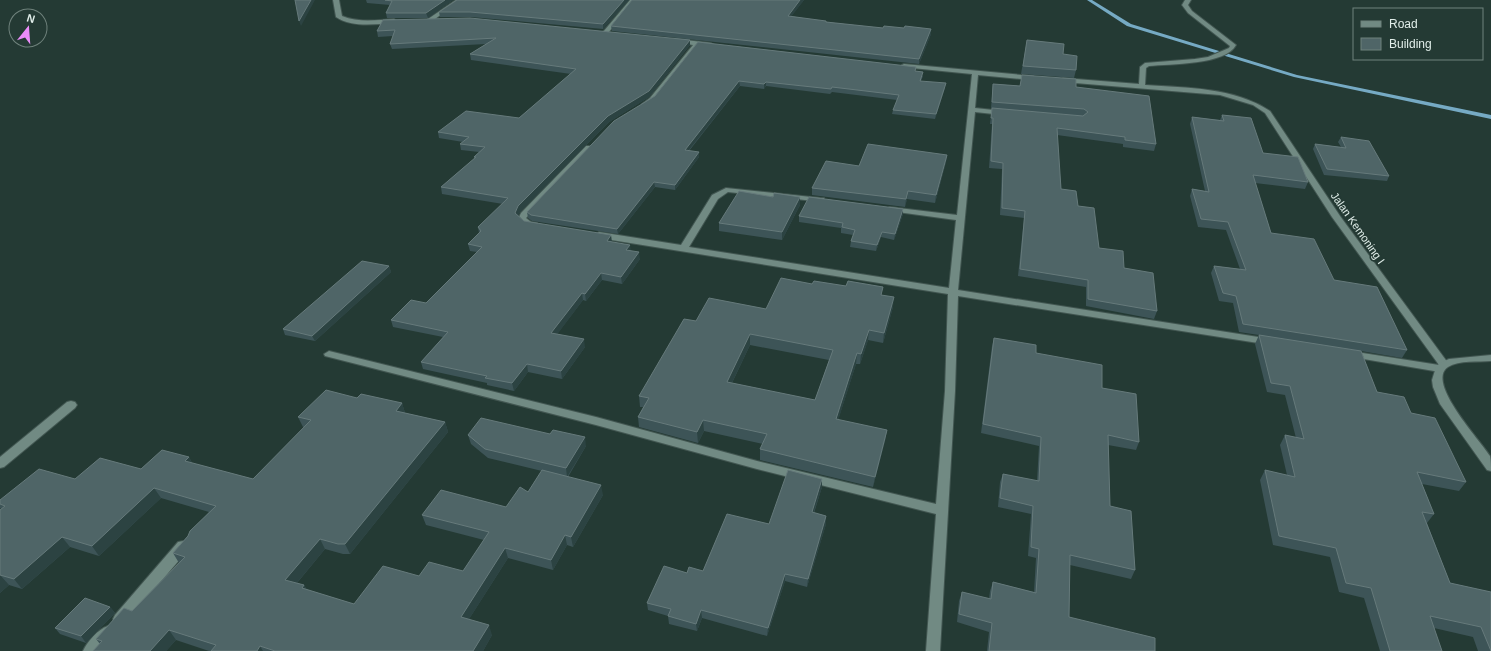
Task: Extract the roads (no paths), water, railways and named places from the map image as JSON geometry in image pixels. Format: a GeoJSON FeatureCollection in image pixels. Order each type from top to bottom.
{"type":"FeatureCollection","features":[{"type":"Feature","properties":{"kind":"street"},"geometry":{"type":"LineString","coordinates":[[336,0],[339,17],[344,19],[368,22],[400,21]]}},
{"type":"Feature","properties":{"kind":"street"},"geometry":{"type":"LineString","coordinates":[[430,20],[459,0]]}},
{"type":"Feature","properties":{"kind":"street"},"geometry":{"type":"LineString","coordinates":[[598,32],[608,33],[633,0]]}},
{"type":"Feature","properties":{"kind":"street"},"geometry":{"type":"LineString","coordinates":[[1142,86],[1143,67],[1147,64],[1194,61],[1217,55],[1231,49],[1232,45],[1230,43],[1190,12],[1185,5],[1188,0]]}},
{"type":"Feature","properties":{"kind":"street"},"geometry":{"type":"LineString","coordinates":[[422,20],[444,20]]}},
{"type":"Feature","properties":{"kind":"street"},"geometry":{"type":"LineString","coordinates":[[668,40],[720,46]]}},
{"type":"Feature","properties":{"kind":"street"},"geometry":{"type":"LineString","coordinates":[[638,108],[652,99],[697,43]]}},
{"type":"Feature","properties":{"kind":"street"},"geometry":{"type":"LineString","coordinates":[[898,65],[975,74],[1039,78]]}},
{"type":"Feature","properties":{"kind":"street"},"geometry":{"type":"LineString","coordinates":[[933,651],[950,391],[953,292],[975,74]]}},
{"type":"Feature","properties":{"kind":"street","name":"Jalan Kemoning I"},"geometry":{"type":"LineString","coordinates":[[1054,80],[1221,92],[1255,104],[1268,112],[1336,217],[1442,367]]}},
{"type":"Feature","properties":{"kind":"street"},"geometry":{"type":"LineString","coordinates":[[971,110],[1011,113]]}},
{"type":"Feature","properties":{"kind":"street"},"geometry":{"type":"LineString","coordinates":[[544,226],[528,224],[522,219],[596,141]]}},
{"type":"Feature","properties":{"kind":"street"},"geometry":{"type":"LineString","coordinates":[[684,247],[715,197],[726,190],[833,201]]}},
{"type":"Feature","properties":{"kind":"street"},"geometry":{"type":"LineString","coordinates":[[879,207],[961,218]]}},
{"type":"Feature","properties":{"kind":"street"},"geometry":{"type":"LineString","coordinates":[[590,233],[1283,344]]}},
{"type":"Feature","properties":{"kind":"street"},"geometry":{"type":"LineString","coordinates":[[1338,353],[1442,367]]}},
{"type":"Feature","properties":{"kind":"street"},"geometry":{"type":"LineString","coordinates":[[329,354],[596,421],[757,465],[943,511]]}},
{"type":"Feature","properties":{"kind":"street"},"geometry":{"type":"LineString","coordinates":[[1491,358],[1454,360],[1442,367],[1438,374],[1438,388],[1444,401],[1491,467]]}},
{"type":"Feature","properties":{"kind":"street"},"geometry":{"type":"LineString","coordinates":[[0,464],[71,405]]}},
{"type":"Feature","properties":{"kind":"street"},"geometry":{"type":"LineString","coordinates":[[90,651],[126,613],[188,541]]}},
{"type":"Feature","properties":{"kind":"waterway"},"geometry":{"type":"LineString","coordinates":[[1089,0],[1129,25],[1296,76],[1491,117]]}}]}
